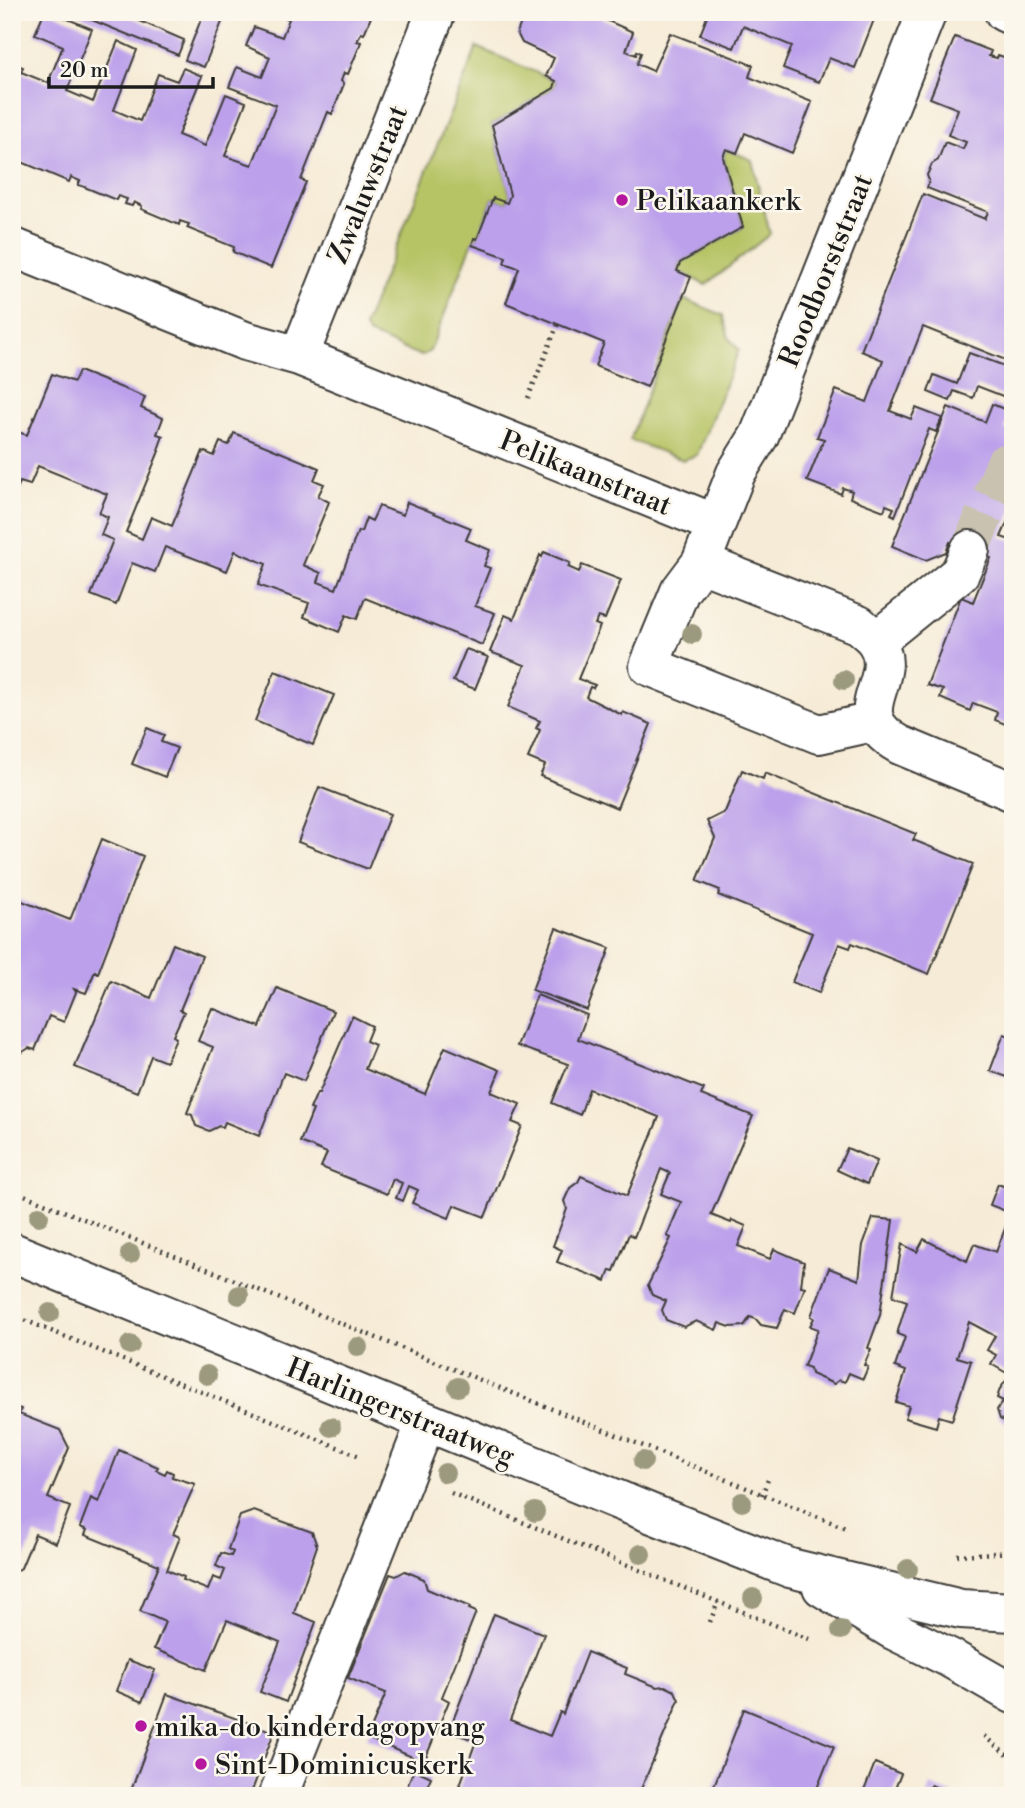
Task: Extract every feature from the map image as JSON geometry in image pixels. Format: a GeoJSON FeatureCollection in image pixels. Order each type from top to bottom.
{"type":"FeatureCollection","features":[{"type":"Feature","properties":{"kind":"street","name":"Zwaluwstraat"},"geometry":{"type":"LineString","coordinates":[[299,356],[436,12]]}},
{"type":"Feature","properties":{"kind":"street","name":"Roodborststraat"},"geometry":{"type":"LineString","coordinates":[[716,524],[736,473],[759,436],[927,12]]}},
{"type":"Feature","properties":{"kind":"street"},"geometry":{"type":"LineString","coordinates":[[1004,12],[1013,16]]}},
{"type":"Feature","properties":{"kind":"street","name":"Pelikaanstraat"},"geometry":{"type":"LineString","coordinates":[[12,247],[245,341],[299,356],[716,524]]}},
{"type":"Feature","properties":{"kind":"street"},"geometry":{"type":"LineString","coordinates":[[716,524],[701,563],[680,591],[649,666],[819,734],[873,722]]}},
{"type":"Feature","properties":{"kind":"street"},"geometry":{"type":"LineString","coordinates":[[876,641],[960,573],[970,550]]}},
{"type":"Feature","properties":{"kind":"street"},"geometry":{"type":"LineString","coordinates":[[701,563],[859,625],[876,641],[882,662],[873,705],[873,722],[883,736],[1013,792]]}},
{"type":"Feature","properties":{"kind":"street","name":"Harlingerstraatweg"},"geometry":{"type":"LineString","coordinates":[[12,1252],[790,1568],[961,1609],[1013,1612]]}},
{"type":"Feature","properties":{"kind":"street"},"geometry":{"type":"LineString","coordinates":[[278,1796],[426,1422]]}},
{"type":"Feature","properties":{"kind":"street","name":"Harlingerstraatweg"},"geometry":{"type":"LineString","coordinates":[[790,1568],[893,1630],[1013,1694]]}},
{"type":"Feature","properties":{"kind":"path"},"geometry":{"type":"LineString","coordinates":[[511,441],[558,324]]}},
{"type":"Feature","properties":{"kind":"path"},"geometry":{"type":"LineString","coordinates":[[12,1190],[849,1530]]}},
{"type":"Feature","properties":{"kind":"path"},"geometry":{"type":"LineString","coordinates":[[762,1494],[769,1478]]}},
{"type":"Feature","properties":{"kind":"path"},"geometry":{"type":"LineString","coordinates":[[953,1556],[1013,1552]]}},
{"type":"Feature","properties":{"kind":"path"},"geometry":{"type":"LineString","coordinates":[[710,1622],[718,1602]]}},
{"type":"Feature","properties":{"kind":"green space"},"geometry":{"type":"Polygon","coordinates":[[[477,47],[556,81],[554,88],[492,125],[510,195],[507,203],[493,198],[430,351],[421,356],[368,334],[364,326],[477,47]]]}},
{"type":"Feature","properties":{"kind":"green space"},"geometry":{"type":"Polygon","coordinates":[[[726,149],[752,160],[770,234],[706,285],[677,271],[680,263],[743,227],[723,157],[726,149]]]}},
{"type":"Feature","properties":{"kind":"green space"},"geometry":{"type":"Polygon","coordinates":[[[683,299],[723,315],[729,338],[739,350],[697,455],[683,460],[630,440],[683,299]]]}},
{"type":"Feature","properties":{"kind":"building"},"geometry":{"type":"Polygon","coordinates":[[[44,12],[51,12],[92,29],[67,91],[93,102],[118,41],[137,50],[114,110],[140,121],[158,74],[177,81],[183,68],[202,76],[178,135],[205,146],[226,94],[246,102],[225,156],[252,165],[276,105],[229,87],[237,67],[262,77],[270,57],[246,46],[254,27],[282,37],[289,19],[273,12],[373,12],[364,34],[361,33],[357,41],[361,42],[348,74],[344,73],[341,81],[344,84],[332,114],[328,112],[301,180],[306,182],[271,268],[233,252],[234,247],[187,228],[189,224],[180,221],[179,225],[141,209],[142,206],[134,202],[132,206],[125,204],[127,199],[118,196],[116,200],[78,185],[80,181],[71,177],[69,182],[22,162],[20,166],[12,163],[12,78],[17,65],[23,67],[21,72],[48,83],[63,46],[35,34],[44,12]]]}},
{"type":"Feature","properties":{"kind":"building"},"geometry":{"type":"Polygon","coordinates":[[[72,12],[119,12],[184,40],[178,55],[72,12]]]}},
{"type":"Feature","properties":{"kind":"building"},"geometry":{"type":"Polygon","coordinates":[[[204,12],[226,12],[204,67],[185,60],[204,12]]]}},
{"type":"Feature","properties":{"kind":"building","name":"Pelikaankerk"},"geometry":{"type":"Polygon","coordinates":[[[525,12],[588,12],[633,32],[626,51],[636,55],[637,51],[641,53],[637,64],[653,71],[670,33],[753,65],[749,77],[812,102],[792,153],[745,133],[737,153],[726,149],[723,157],[743,227],[680,263],[677,271],[691,277],[647,387],[595,366],[604,343],[506,303],[519,268],[504,263],[506,257],[472,245],[474,238],[477,239],[493,198],[507,203],[510,195],[492,125],[554,88],[556,81],[546,76],[554,58],[522,43],[517,33],[525,12]]]}},
{"type":"Feature","properties":{"kind":"building"},"geometry":{"type":"Polygon","coordinates":[[[709,12],[877,12],[855,68],[829,58],[819,82],[783,68],[792,46],[743,26],[734,48],[700,35],[709,12]]]}},
{"type":"Feature","properties":{"kind":"building"},"geometry":{"type":"Polygon","coordinates":[[[955,37],[991,51],[989,56],[997,58],[998,55],[1013,60],[1013,363],[923,327],[890,411],[911,419],[916,408],[942,418],[936,432],[929,429],[895,516],[891,514],[894,508],[886,505],[884,511],[850,498],[852,491],[843,488],[841,494],[807,481],[824,439],[817,437],[836,390],[867,402],[883,360],[861,351],[923,194],[985,219],[988,212],[927,188],[927,175],[932,164],[938,160],[945,142],[963,149],[966,142],[948,135],[958,109],[930,98],[955,37]]]}},
{"type":"Feature","properties":{"kind":"building"},"geometry":{"type":"Polygon","coordinates":[[[969,353],[1013,369],[1013,400],[977,386],[973,398],[954,391],[950,401],[928,392],[934,375],[957,384],[969,353]]]}},
{"type":"Feature","properties":{"kind":"building"},"geometry":{"type":"Polygon","coordinates":[[[79,371],[145,397],[141,408],[163,418],[157,434],[163,436],[159,451],[126,532],[142,539],[151,517],[172,526],[203,451],[214,456],[220,442],[229,445],[234,433],[319,468],[314,480],[324,484],[318,496],[329,502],[303,565],[321,573],[318,582],[336,589],[358,531],[361,532],[366,518],[372,521],[379,506],[403,515],[407,502],[471,528],[466,540],[490,550],[484,566],[490,568],[475,606],[495,613],[482,645],[365,598],[357,619],[346,615],[339,632],[304,617],[309,603],[258,585],[266,564],[235,551],[227,571],[165,547],[155,572],[132,563],[116,605],[91,595],[113,540],[101,535],[108,517],[99,513],[107,494],[38,466],[30,485],[20,482],[12,501],[12,447],[18,432],[27,435],[52,374],[74,382],[79,371]]]}},
{"type":"Feature","properties":{"kind":"building"},"geometry":{"type":"Polygon","coordinates":[[[992,404],[1011,412],[1005,429],[1013,433],[1013,509],[1001,537],[1013,541],[1013,727],[995,720],[997,712],[973,703],[970,711],[940,698],[943,690],[927,685],[961,597],[973,602],[991,558],[950,542],[946,552],[926,560],[892,546],[948,407],[985,422],[992,404]]]}},
{"type":"Feature","properties":{"kind":"building"},"geometry":{"type":"Polygon","coordinates":[[[544,552],[570,563],[568,567],[579,572],[582,565],[621,580],[605,619],[598,617],[595,624],[600,626],[578,679],[595,685],[590,687],[586,697],[622,715],[623,712],[651,724],[617,808],[540,776],[545,765],[528,758],[540,730],[536,728],[540,721],[508,707],[525,665],[490,652],[505,615],[514,619],[540,555],[542,557],[544,552]]]}},
{"type":"Feature","properties":{"kind":"building"},"geometry":{"type":"Polygon","coordinates":[[[466,649],[488,657],[475,689],[453,681],[466,649]]]}},
{"type":"Feature","properties":{"kind":"building"},"geometry":{"type":"Polygon","coordinates":[[[275,671],[334,695],[313,745],[255,721],[275,671]]]}},
{"type":"Feature","properties":{"kind":"building"},"geometry":{"type":"Polygon","coordinates":[[[147,728],[164,735],[161,742],[177,748],[165,777],[132,764],[147,728]]]}},
{"type":"Feature","properties":{"kind":"building"},"geometry":{"type":"Polygon","coordinates":[[[742,770],[763,779],[765,773],[916,834],[913,840],[973,864],[929,974],[852,943],[850,948],[839,944],[819,993],[792,982],[812,933],[718,895],[720,890],[697,881],[715,838],[707,821],[725,812],[742,770]]]}},
{"type":"Feature","properties":{"kind":"building"},"geometry":{"type":"Polygon","coordinates":[[[319,787],[390,814],[368,869],[298,842],[319,787]]]}},
{"type":"Feature","properties":{"kind":"building"},"geometry":{"type":"Polygon","coordinates":[[[102,839],[143,856],[98,973],[95,971],[86,993],[74,989],[76,992],[64,1022],[49,1016],[35,1050],[29,1048],[21,1053],[12,1050],[12,897],[70,920],[102,839]]]}},
{"type":"Feature","properties":{"kind":"building"},"geometry":{"type":"Polygon","coordinates":[[[556,928],[610,948],[587,1010],[532,990],[556,928]]]}},
{"type":"Feature","properties":{"kind":"building"},"geometry":{"type":"Polygon","coordinates":[[[173,944],[202,956],[180,1010],[184,1012],[173,1036],[176,1038],[166,1062],[151,1056],[137,1092],[75,1067],[111,981],[151,998],[173,944]]]}},
{"type":"Feature","properties":{"kind":"building"},"geometry":{"type":"Polygon","coordinates":[[[277,988],[333,1011],[304,1081],[284,1073],[259,1136],[225,1122],[223,1127],[209,1131],[196,1126],[192,1115],[187,1113],[213,1047],[198,1041],[212,1008],[260,1027],[277,988]]]}},
{"type":"Feature","properties":{"kind":"building"},"geometry":{"type":"Polygon","coordinates":[[[537,995],[587,1015],[578,1039],[704,1089],[701,1095],[753,1116],[711,1215],[746,1226],[738,1246],[770,1259],[774,1249],[804,1262],[801,1286],[805,1287],[795,1313],[785,1309],[777,1328],[761,1325],[750,1317],[744,1326],[730,1327],[719,1323],[716,1330],[696,1321],[684,1327],[666,1320],[662,1310],[666,1301],[652,1295],[648,1285],[671,1238],[667,1236],[681,1202],[661,1194],[670,1173],[661,1169],[634,1237],[629,1234],[614,1271],[610,1270],[606,1281],[557,1262],[562,1250],[553,1246],[567,1209],[564,1201],[570,1188],[581,1176],[627,1196],[659,1117],[589,1089],[580,1115],[552,1103],[568,1064],[517,1046],[537,995]]]}},
{"type":"Feature","properties":{"kind":"building"},"geometry":{"type":"Polygon","coordinates":[[[352,1016],[372,1026],[366,1041],[375,1045],[365,1069],[425,1094],[445,1047],[500,1070],[491,1092],[520,1104],[512,1122],[522,1126],[485,1217],[454,1205],[449,1218],[412,1203],[418,1190],[409,1186],[403,1201],[396,1198],[402,1183],[393,1179],[387,1194],[321,1167],[327,1153],[300,1142],[313,1110],[310,1109],[352,1016]]]}},
{"type":"Feature","properties":{"kind":"building"},"geometry":{"type":"Polygon","coordinates":[[[1004,1034],[1013,1037],[1013,1079],[990,1071],[1004,1034]]]}},
{"type":"Feature","properties":{"kind":"building"},"geometry":{"type":"Polygon","coordinates":[[[847,1148],[877,1161],[867,1184],[837,1170],[847,1148]]]}},
{"type":"Feature","properties":{"kind":"building"},"geometry":{"type":"Polygon","coordinates":[[[998,1184],[1013,1190],[1013,1317],[1010,1322],[1013,1324],[1013,1426],[1000,1419],[997,1410],[1003,1401],[997,1398],[1000,1389],[1010,1375],[991,1364],[996,1355],[987,1350],[995,1336],[969,1322],[957,1357],[971,1361],[952,1420],[939,1416],[936,1427],[905,1418],[909,1406],[896,1402],[906,1371],[895,1367],[905,1337],[897,1334],[907,1301],[893,1296],[902,1244],[917,1252],[924,1239],[967,1261],[974,1244],[996,1252],[1011,1213],[990,1205],[998,1184]]]}},
{"type":"Feature","properties":{"kind":"building"},"geometry":{"type":"Polygon","coordinates":[[[873,1218],[893,1220],[880,1315],[864,1365],[868,1367],[863,1379],[849,1373],[845,1382],[839,1380],[834,1384],[811,1374],[810,1368],[804,1366],[818,1329],[810,1326],[814,1318],[811,1316],[829,1268],[859,1280],[863,1245],[873,1218]]]}},
{"type":"Feature","properties":{"kind":"building"},"geometry":{"type":"Polygon","coordinates":[[[12,1406],[21,1409],[19,1414],[60,1430],[69,1448],[48,1498],[70,1507],[56,1543],[35,1534],[21,1568],[14,1572],[12,1571],[12,1406]]]}},
{"type":"Feature","properties":{"kind":"building"},"geometry":{"type":"Polygon","coordinates":[[[119,1450],[158,1467],[156,1470],[165,1474],[167,1470],[173,1473],[172,1477],[195,1484],[173,1534],[180,1537],[167,1570],[184,1577],[183,1580],[208,1590],[213,1577],[221,1580],[225,1570],[216,1566],[221,1553],[231,1556],[233,1552],[228,1549],[240,1516],[254,1511],[312,1532],[317,1546],[294,1613],[316,1622],[286,1702],[260,1692],[280,1642],[227,1620],[206,1670],[154,1649],[165,1622],[140,1611],[159,1565],[85,1535],[87,1530],[80,1527],[91,1498],[99,1502],[119,1450]]]}},
{"type":"Feature","properties":{"kind":"building"},"geometry":{"type":"Polygon","coordinates":[[[405,1571],[424,1579],[427,1589],[476,1612],[442,1697],[449,1701],[424,1762],[367,1738],[386,1693],[348,1678],[390,1574],[396,1576],[405,1571]]]}},
{"type":"Feature","properties":{"kind":"building"},"geometry":{"type":"Polygon","coordinates":[[[494,1614],[544,1634],[510,1720],[550,1736],[560,1712],[563,1714],[587,1652],[627,1668],[625,1674],[675,1691],[679,1700],[638,1796],[591,1796],[579,1791],[577,1796],[456,1796],[476,1741],[449,1731],[494,1614]]]}},
{"type":"Feature","properties":{"kind":"building"},"geometry":{"type":"Polygon","coordinates":[[[128,1660],[155,1670],[142,1702],[116,1691],[128,1660]]]}},
{"type":"Feature","properties":{"kind":"building","name":"Sint-Dominicuskerk"},"geometry":{"type":"Polygon","coordinates":[[[167,1694],[274,1732],[250,1796],[129,1796],[167,1694]]]}},
{"type":"Feature","properties":{"kind":"building"},"geometry":{"type":"Polygon","coordinates":[[[744,1709],[834,1746],[814,1796],[710,1796],[744,1709]]]}},
{"type":"Feature","properties":{"kind":"building"},"geometry":{"type":"Polygon","coordinates":[[[875,1763],[901,1774],[892,1796],[862,1796],[875,1763]]]}},
{"type":"Feature","properties":{"kind":"building"},"geometry":{"type":"Polygon","coordinates":[[[414,1769],[431,1777],[423,1796],[403,1796],[414,1769]]]}},
{"type":"Feature","properties":{"kind":"building"},"geometry":{"type":"Polygon","coordinates":[[[931,1785],[956,1796],[927,1796],[931,1785]]]}},
{"type":"Feature","properties":{"kind":"tunnel"},"geometry":{"type":"LineString","coordinates":[[970,550],[1005,463],[1013,461]]}},
{"type":"Feature","properties":{"kind":"place","name":"Pelikaankerk"},"geometry":{"type":"Point","coordinates":[622,200]}},
{"type":"Feature","properties":{"kind":"place","name":"mika-do kinderdagopvang"},"geometry":{"type":"Point","coordinates":[141,1726]}},
{"type":"Feature","properties":{"kind":"place","name":"Sint-Dominicuskerk"},"geometry":{"type":"Point","coordinates":[201,1764]}}]}
